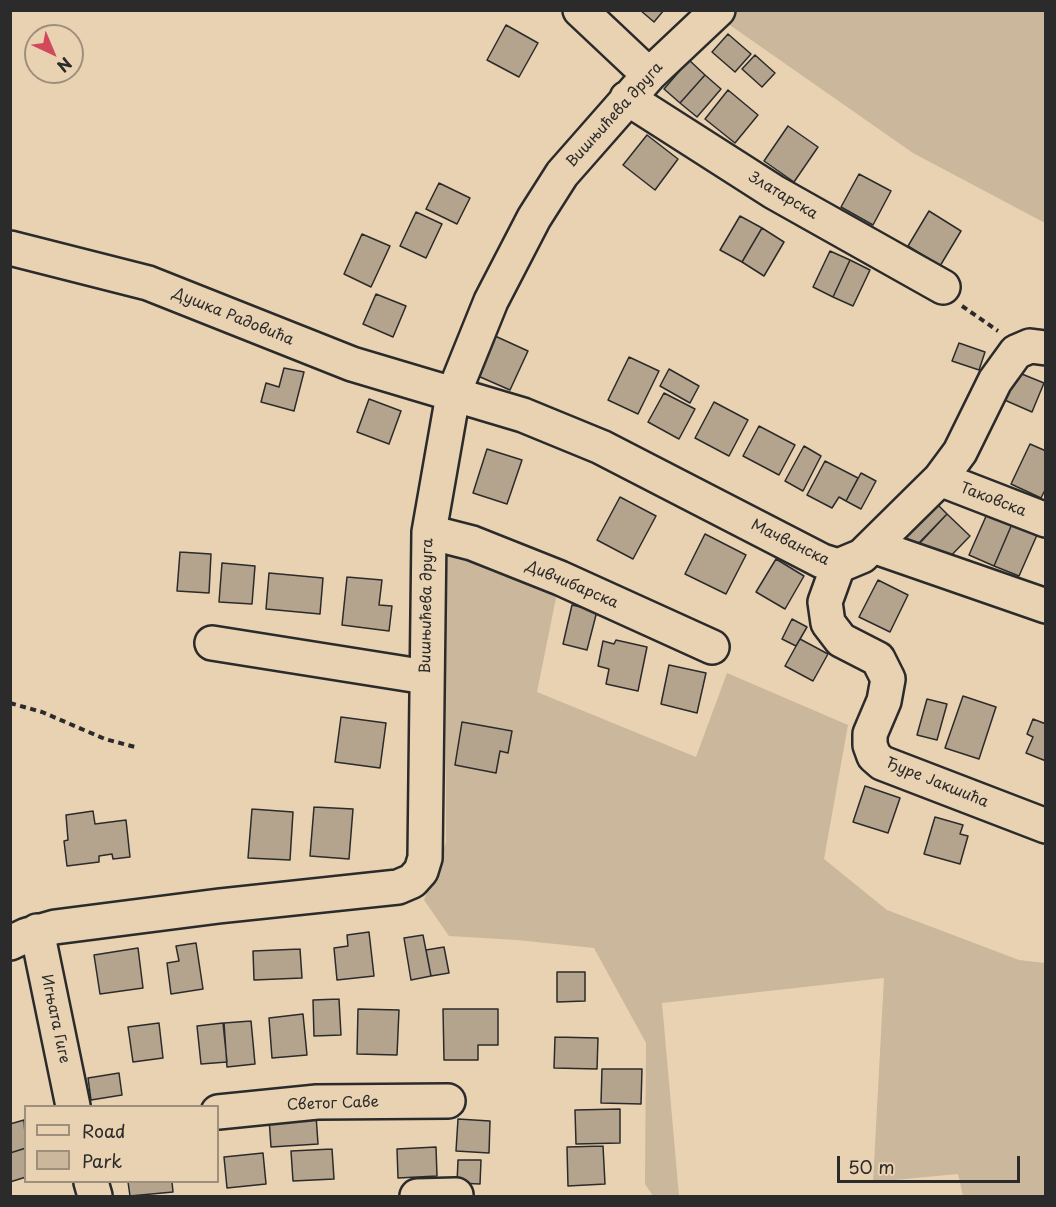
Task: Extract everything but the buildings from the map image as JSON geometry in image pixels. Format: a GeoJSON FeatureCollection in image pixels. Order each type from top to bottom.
{"type":"FeatureCollection","features":[{"type":"Feature","properties":{"kind":"street","name":"Златарска"},"geometry":{"type":"LineString","coordinates":[[580,10],[638,87],[774,192],[942,288]]}},
{"type":"Feature","properties":{"kind":"street","name":"Вишњићева друга"},"geometry":{"type":"LineString","coordinates":[[24,937],[219,906],[398,887],[412,881],[421,872],[425,858],[428,743],[426,677],[429,532],[453,396],[491,302],[534,218],[562,174],[638,87],[718,10]]}},
{"type":"Feature","properties":{"kind":"street","name":"Душка Радовића"},"geometry":{"type":"LineString","coordinates":[[10,248],[148,283],[352,364],[453,396]]}},
{"type":"Feature","properties":{"kind":"street","name":"Мачванска"},"geometry":{"type":"LineString","coordinates":[[453,396],[523,416],[601,447],[822,561],[838,566],[851,562],[873,546],[940,479],[960,452],[995,381],[1008,361],[1034,348]]}},
{"type":"Feature","properties":{"kind":"street","name":"Таковска"},"geometry":{"type":"LineString","coordinates":[[940,479],[1046,520]]}},
{"type":"Feature","properties":{"kind":"street","name":"Дивчибарска"},"geometry":{"type":"LineString","coordinates":[[429,532],[472,543],[560,578],[712,647]]}},
{"type":"Feature","properties":{"kind":"street"},"geometry":{"type":"LineString","coordinates":[[873,546],[1046,606]]}},
{"type":"Feature","properties":{"kind":"street","name":"Ђуре Јакшића"},"geometry":{"type":"LineString","coordinates":[[838,566],[825,602],[828,623],[841,640],[878,659],[888,679],[884,701],[870,734],[870,745],[874,756],[882,763],[1046,826]]}},
{"type":"Feature","properties":{"kind":"street"},"geometry":{"type":"LineString","coordinates":[[212,643],[426,677]]}},
{"type":"Feature","properties":{"kind":"street","name":"Игњата Гиге"},"geometry":{"type":"LineString","coordinates":[[24,937],[72,1105]]}},
{"type":"Feature","properties":{"kind":"street","name":"Светог Саве"},"geometry":{"type":"LineString","coordinates":[[219,1112],[317,1102],[448,1101]]}},
{"type":"Feature","properties":{"kind":"street"},"geometry":{"type":"LineString","coordinates":[[417,1197],[456,1196]]}},
{"type":"Feature","properties":{"kind":"path"},"geometry":{"type":"LineString","coordinates":[[942,288],[965,309],[1034,348]]}},
{"type":"Feature","properties":{"kind":"path"},"geometry":{"type":"LineString","coordinates":[[10,703],[42,712],[105,740],[135,747]]}},
{"type":"Feature","properties":{"kind":"green space"},"geometry":{"type":"Polygon","coordinates":[[[718,10],[1045,11],[1045,223],[913,153],[714,14],[718,10]]]}},
{"type":"Feature","properties":{"kind":"green space"},"geometry":{"type":"Polygon","coordinates":[[[445,545],[560,578],[537,692],[696,757],[727,673],[848,725],[824,859],[887,910],[1019,960],[1045,963],[1045,1196],[963,1196],[958,1174],[873,1182],[884,978],[662,1003],[679,1196],[653,1196],[645,1184],[646,1043],[594,948],[449,936],[424,900],[446,842],[445,545]]]}}]}
